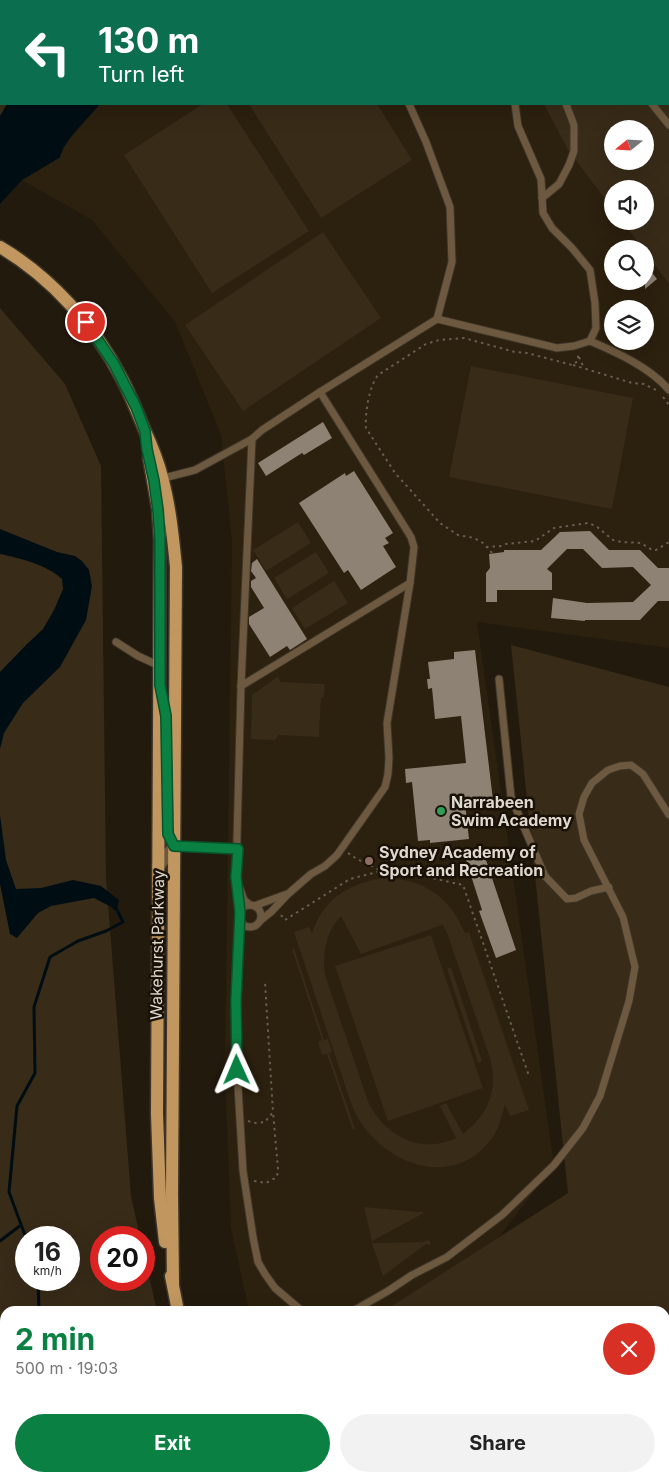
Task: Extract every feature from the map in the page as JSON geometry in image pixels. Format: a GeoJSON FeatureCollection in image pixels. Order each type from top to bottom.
{"type":"FeatureCollection","features":[{"type":"Feature","properties":{"kind":"main road","name":"Wakehurst Parkway"},"geometry":{"type":"LineString","coordinates":[[2,248],[39,275],[86,322],[122,377],[155,452],[160,539],[158,1133],[160,1198],[167,1255],[177,1306]]}},
{"type":"Feature","properties":{"kind":"main road","name":"Wakehurst Parkway"},"geometry":{"type":"LineString","coordinates":[[158,480],[172,526],[176,567],[173,1284]]}},
{"type":"Feature","properties":{"kind":"street"},"geometry":{"type":"LineString","coordinates":[[158,866],[174,846],[168,834],[166,716],[160,685]]}},
{"type":"Feature","properties":{"kind":"lane"},"geometry":{"type":"LineString","coordinates":[[158,480],[195,470],[252,439],[262,430],[320,392],[438,319],[452,262],[450,207],[426,142],[409,105]]}},
{"type":"Feature","properties":{"kind":"lane"},"geometry":{"type":"LineString","coordinates":[[515,105],[518,126],[541,178],[543,213],[552,228],[590,270],[595,303],[596,328],[590,341]]}},
{"type":"Feature","properties":{"kind":"lane"},"geometry":{"type":"LineString","coordinates":[[542,198],[559,184],[574,150],[574,125],[566,105]]}},
{"type":"Feature","properties":{"kind":"lane"},"geometry":{"type":"LineString","coordinates":[[653,105],[669,125]]}},
{"type":"Feature","properties":{"kind":"lane"},"geometry":{"type":"LineString","coordinates":[[438,319],[557,348],[590,341],[616,352],[661,380],[669,390]]}},
{"type":"Feature","properties":{"kind":"lane"},"geometry":{"type":"LineString","coordinates":[[239,921],[244,926],[251,928],[257,925],[288,894],[337,855],[385,786],[388,774],[387,723],[410,584],[414,547],[411,537],[320,392]]}},
{"type":"Feature","properties":{"kind":"lane"},"geometry":{"type":"LineString","coordinates":[[252,439],[241,686],[236,877],[240,912],[236,1004],[239,1112],[243,1170],[258,1262],[275,1288],[296,1306]]}},
{"type":"Feature","properties":{"kind":"lane"},"geometry":{"type":"LineString","coordinates":[[241,686],[410,584]]}},
{"type":"Feature","properties":{"kind":"lane"},"geometry":{"type":"LineString","coordinates":[[116,642],[138,656],[160,666]]}},
{"type":"Feature","properties":{"kind":"lane"},"geometry":{"type":"LineString","coordinates":[[498,679],[511,797],[545,876],[567,898],[576,898],[591,891],[609,887]]}},
{"type":"Feature","properties":{"kind":"lane"},"geometry":{"type":"LineString","coordinates":[[362,1306],[412,1275],[446,1257],[502,1215],[554,1165],[583,1128],[600,1096],[628,1001],[635,966],[623,916],[584,840],[579,814],[584,797],[592,783],[608,770],[631,765],[643,774],[669,815]]}},
{"type":"Feature","properties":{"kind":"lane"},"geometry":{"type":"LineString","coordinates":[[174,846],[238,849]]}},
{"type":"Feature","properties":{"kind":"lane"},"geometry":{"type":"LineString","coordinates":[[236,877],[244,900],[259,910],[261,920]]}},
{"type":"Feature","properties":{"kind":"lane"},"geometry":{"type":"LineString","coordinates":[[240,912],[244,907],[288,894]]}},
{"type":"Feature","properties":{"kind":"path"},"geometry":{"type":"LineString","coordinates":[[492,552],[474,538],[458,535],[440,523],[395,473],[366,428],[367,406],[374,379],[378,374],[426,344],[440,340],[464,338],[584,368],[632,383],[644,384],[659,392],[669,405]]}},
{"type":"Feature","properties":{"kind":"path"},"geometry":{"type":"LineString","coordinates":[[577,345],[584,368]]}},
{"type":"Feature","properties":{"kind":"path"},"geometry":{"type":"LineString","coordinates":[[572,365],[578,361],[579,356]]}},
{"type":"Feature","properties":{"kind":"path"},"geometry":{"type":"LineString","coordinates":[[486,547],[532,542],[554,528],[588,523],[596,526],[613,540],[641,543],[652,550],[656,550],[669,542]]}},
{"type":"Feature","properties":{"kind":"path"},"geometry":{"type":"LineString","coordinates":[[342,849],[357,859],[382,870]]}},
{"type":"Feature","properties":{"kind":"path"},"geometry":{"type":"LineString","coordinates":[[275,908],[286,920],[350,879],[382,870],[396,870],[463,885],[529,1076]]}},
{"type":"Feature","properties":{"kind":"path"},"geometry":{"type":"LineString","coordinates":[[243,1170],[256,1182],[266,1183],[277,1177],[265,982]]}},
{"type":"Feature","properties":{"kind":"path"},"geometry":{"type":"LineString","coordinates":[[239,1112],[246,1120],[254,1123],[266,1122],[273,1112]]}},
{"type":"Feature","properties":{"kind":"shaded area"},"geometry":{"type":"Polygon","coordinates":[[[0,105],[7,105],[0,116],[0,105]]]}},
{"type":"Feature","properties":{"kind":"shaded area"},"geometry":{"type":"Polygon","coordinates":[[[6,105],[99,105],[72,136],[59,158],[22,180],[0,204],[0,116],[6,105]]]}},
{"type":"Feature","properties":{"kind":"shaded area","name":"Sydney Academy of Sport and Recreation"},"geometry":{"type":"Polygon","coordinates":[[[99,105],[584,105],[604,165],[604,170],[606,170],[609,180],[604,180],[604,230],[649,230],[669,263],[669,648],[477,622],[554,1165],[491,1248],[500,1306],[248,1306],[231,1228],[225,1074],[232,541],[221,435],[175,322],[92,220],[22,180],[61,155],[62,149],[67,142],[99,105]]]}},
{"type":"Feature","properties":{"kind":"shaded area"},"geometry":{"type":"Polygon","coordinates":[[[201,105],[228,105],[309,231],[212,293],[124,155],[201,105]]]}},
{"type":"Feature","properties":{"kind":"shaded area"},"geometry":{"type":"Polygon","coordinates":[[[250,105],[378,105],[412,160],[321,218],[250,105]]]}},
{"type":"Feature","properties":{"kind":"shaded area"},"geometry":{"type":"Polygon","coordinates":[[[545,105],[669,105],[669,284],[654,264],[654,240],[636,240],[629,230],[654,230],[654,180],[604,180],[604,197],[568,150],[545,105]]]}},
{"type":"Feature","properties":{"kind":"shaded area"},"geometry":{"type":"Polygon","coordinates":[[[323,232],[381,318],[243,411],[185,325],[323,232]]]}},
{"type":"Feature","properties":{"kind":"shaded area"},"geometry":{"type":"Polygon","coordinates":[[[0,308],[65,384],[101,466],[106,878],[131,1196],[138,1226],[90,1226],[90,1291],[153,1291],[156,1306],[0,1306],[0,308]]]}},
{"type":"Feature","properties":{"kind":"shaded area"},"geometry":{"type":"Polygon","coordinates":[[[471,366],[633,398],[612,509],[449,477],[471,366]]]}},
{"type":"Feature","properties":{"kind":"shaded area"},"geometry":{"type":"Polygon","coordinates":[[[298,522],[311,543],[266,571],[253,550],[298,522]]]}},
{"type":"Feature","properties":{"kind":"shaded area"},"geometry":{"type":"Polygon","coordinates":[[[0,529],[57,552],[75,556],[89,570],[92,586],[86,620],[60,667],[23,703],[4,733],[0,749],[0,672],[43,629],[63,589],[62,579],[49,570],[24,560],[0,554],[0,529]]]}},
{"type":"Feature","properties":{"kind":"shaded area"},"geometry":{"type":"Polygon","coordinates":[[[316,552],[329,573],[287,599],[274,578],[316,552]]]}},
{"type":"Feature","properties":{"kind":"shaded area"},"geometry":{"type":"Polygon","coordinates":[[[334,581],[348,603],[305,629],[292,608],[334,581]]]}},
{"type":"Feature","properties":{"kind":"shaded area"},"geometry":{"type":"Polygon","coordinates":[[[511,645],[669,687],[669,1306],[392,1306],[568,1193],[511,645]]]}},
{"type":"Feature","properties":{"kind":"shaded area"},"geometry":{"type":"Polygon","coordinates":[[[277,677],[281,682],[325,684],[324,697],[321,698],[319,737],[279,735],[275,740],[251,739],[252,695],[277,677]]]}},
{"type":"Feature","properties":{"kind":"shaded area"},"geometry":{"type":"Polygon","coordinates":[[[0,815],[6,860],[16,889],[41,888],[73,880],[101,886],[119,900],[117,910],[94,898],[51,906],[38,913],[17,938],[10,934],[0,884],[0,815]]]}},
{"type":"Feature","properties":{"kind":"shaded area"},"geometry":{"type":"Polygon","coordinates":[[[385,878],[399,879],[423,886],[434,892],[452,909],[465,933],[469,932],[529,1110],[510,1116],[505,1105],[493,1137],[476,1155],[456,1165],[435,1167],[414,1164],[394,1154],[376,1141],[361,1123],[351,1103],[294,932],[309,927],[312,933],[323,911],[340,894],[349,888],[372,880],[385,878]],[[341,916],[332,929],[326,943],[325,975],[369,1104],[385,1125],[406,1139],[430,1144],[443,1143],[456,1138],[440,1106],[446,1103],[463,1134],[485,1110],[492,1091],[493,1081],[490,1058],[446,930],[442,925],[361,954],[341,916]]]}},
{"type":"Feature","properties":{"kind":"shaded area"},"geometry":{"type":"Polygon","coordinates":[[[431,935],[483,1088],[388,1121],[335,966],[431,935]]]}},
{"type":"Feature","properties":{"kind":"shaded area"},"geometry":{"type":"Polygon","coordinates":[[[294,948],[324,1040],[328,1039],[332,1052],[329,1053],[355,1129],[353,1130],[327,1054],[322,1055],[318,1042],[322,1040],[292,949],[294,948]]]}},
{"type":"Feature","properties":{"kind":"shaded area"},"geometry":{"type":"Polygon","coordinates":[[[451,967],[482,1061],[478,1063],[447,969],[451,967]]]}},
{"type":"Feature","properties":{"kind":"shaded area"},"geometry":{"type":"Polygon","coordinates":[[[364,1207],[422,1211],[424,1213],[372,1241],[364,1207]]]}},
{"type":"Feature","properties":{"kind":"shaded area"},"geometry":{"type":"Polygon","coordinates":[[[426,1240],[430,1241],[430,1245],[426,1244],[383,1276],[372,1243],[425,1242],[426,1240]]]}},
{"type":"Feature","properties":{"kind":"building"},"geometry":{"type":"Polygon","coordinates":[[[323,422],[332,438],[304,455],[302,453],[266,476],[258,463],[323,422]]]}},
{"type":"Feature","properties":{"kind":"building"},"geometry":{"type":"Polygon","coordinates":[[[354,471],[393,533],[385,538],[389,543],[383,546],[396,567],[361,590],[348,570],[344,573],[299,503],[345,473],[346,476],[354,471]]]}},
{"type":"Feature","properties":{"kind":"building"},"geometry":{"type":"Polygon","coordinates":[[[590,531],[609,550],[640,550],[658,568],[669,568],[669,601],[658,601],[640,620],[585,621],[551,618],[553,598],[587,603],[633,602],[651,585],[633,567],[602,568],[583,549],[567,549],[547,569],[552,573],[552,590],[497,590],[497,602],[486,602],[486,573],[490,568],[489,554],[504,552],[504,550],[541,550],[560,532],[590,531]]]}},
{"type":"Feature","properties":{"kind":"building"},"geometry":{"type":"Polygon","coordinates":[[[257,559],[307,639],[290,650],[287,646],[270,657],[249,624],[249,617],[264,608],[251,587],[251,581],[256,578],[251,571],[252,563],[257,559]]]}},
{"type":"Feature","properties":{"kind":"building"},"geometry":{"type":"Polygon","coordinates":[[[475,650],[493,800],[465,803],[469,839],[430,843],[430,840],[418,841],[412,782],[406,783],[405,769],[466,763],[461,716],[435,719],[432,688],[428,689],[427,679],[430,679],[428,662],[454,659],[454,652],[475,650]]]}},
{"type":"Feature","properties":{"kind":"building"},"geometry":{"type":"Polygon","coordinates":[[[484,854],[516,950],[496,958],[479,911],[482,910],[466,860],[484,854]]]}},
{"type":"Feature","properties":{"kind":"waterway"},"geometry":{"type":"LineString","coordinates":[[22,1226],[9,1192],[17,1106],[35,1073],[34,1007],[50,957],[78,941],[106,931],[123,922],[114,908]]}},
{"type":"Feature","properties":{"kind":"waterway"},"geometry":{"type":"LineString","coordinates":[[0,1241],[21,1225]]}},
{"type":"Feature","properties":{"kind":"waterway"},"geometry":{"type":"LineString","coordinates":[[38,1291],[39,1306]]}},
{"type":"Feature","properties":{"kind":"place","name":"Narrabeen Swim Academy"},"geometry":{"type":"Point","coordinates":[441,811]}},
{"type":"Feature","properties":{"kind":"place","name":"Sydney Academy of Sport and Recreation"},"geometry":{"type":"Point","coordinates":[369,861]}},
{"type":"Feature","properties":{"kind":"route"},"geometry":{"type":"LineString","coordinates":[[86,322],[122,377],[136,407],[145,431],[154,481],[160,539],[160,685],[166,716],[168,834],[174,846],[238,849],[236,877],[240,912],[236,1000],[237,1070]]}}]}
